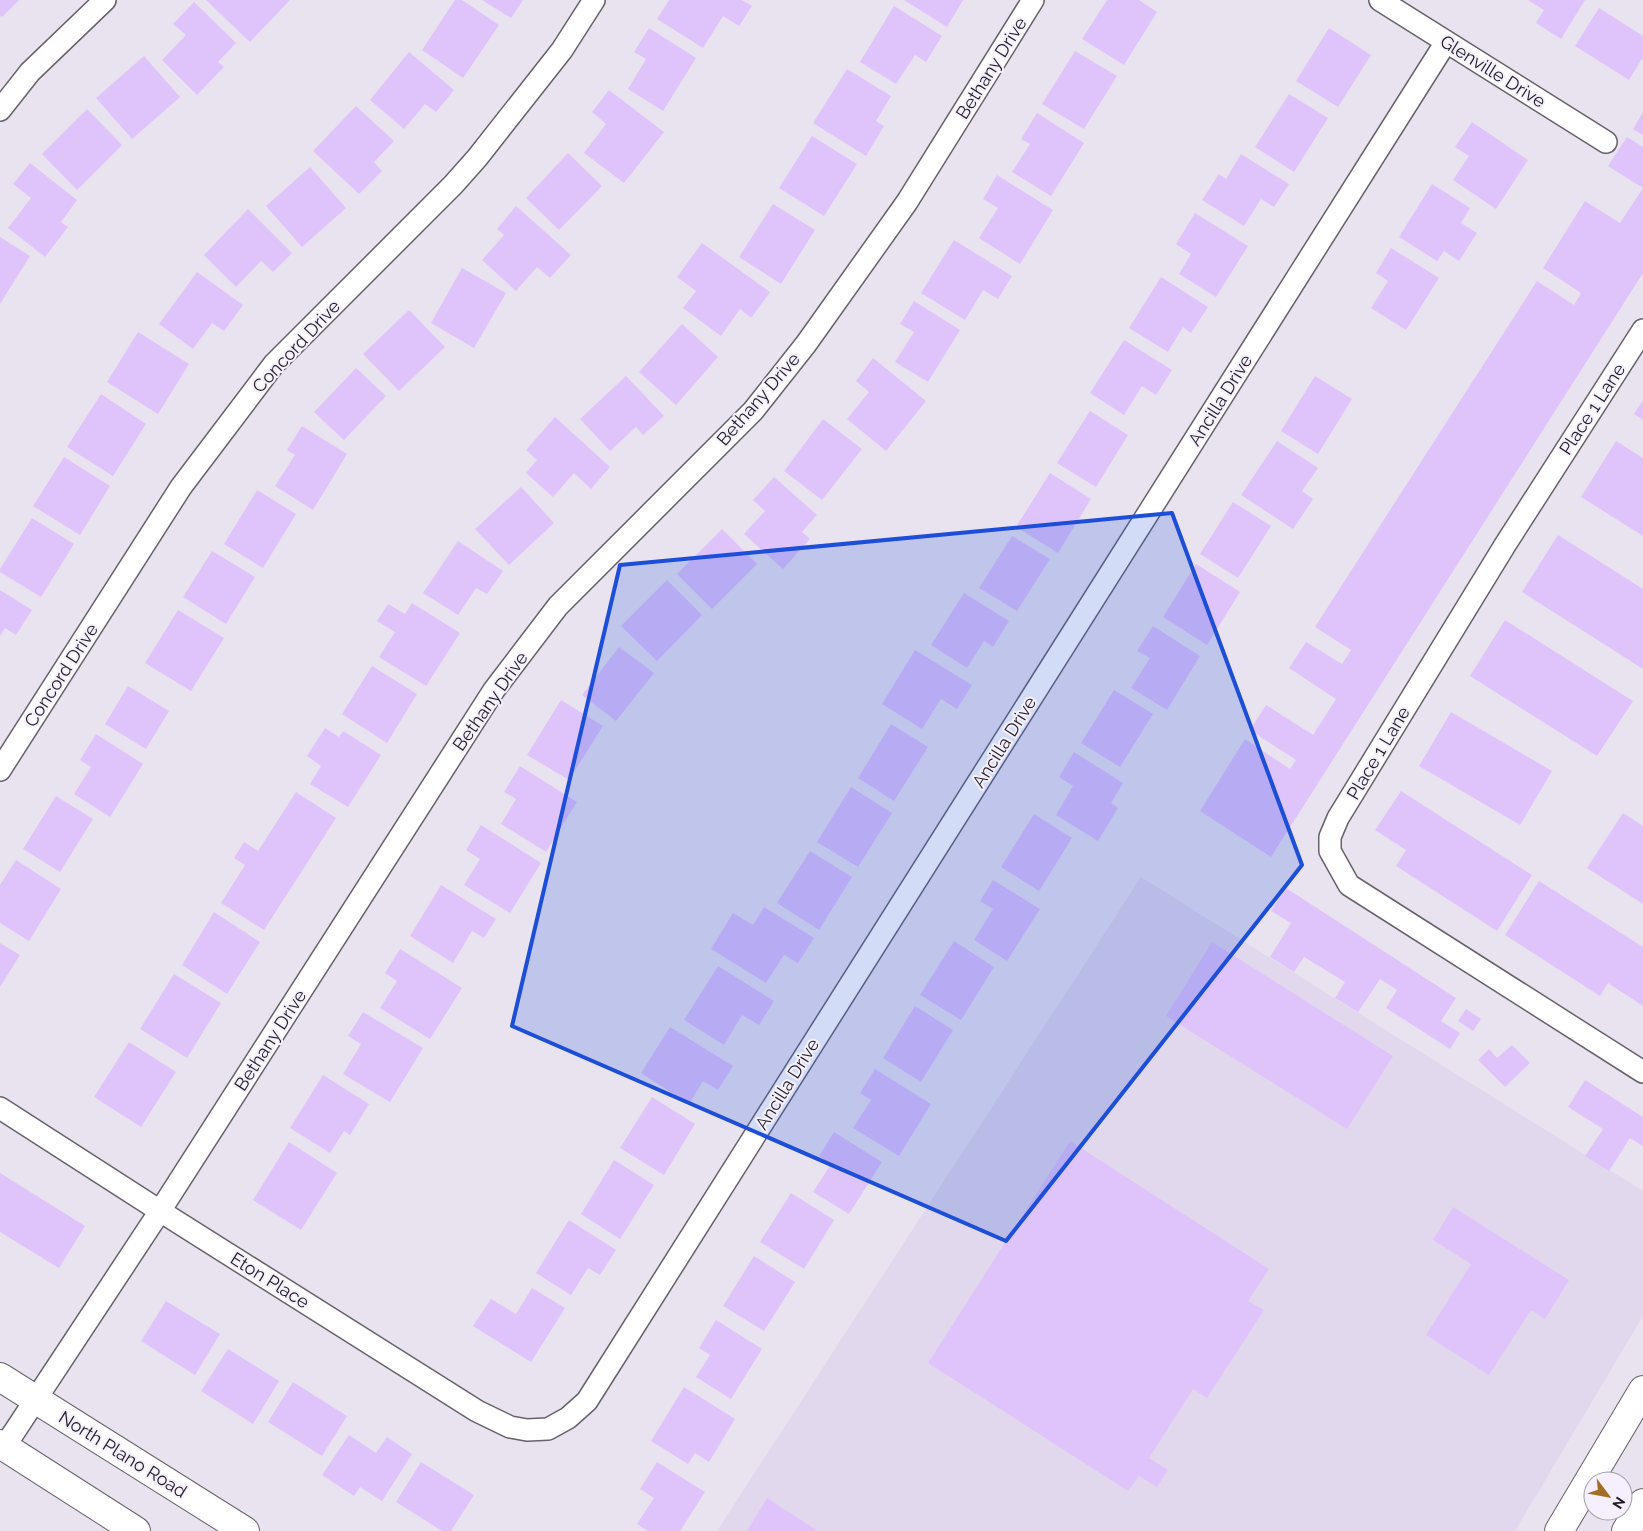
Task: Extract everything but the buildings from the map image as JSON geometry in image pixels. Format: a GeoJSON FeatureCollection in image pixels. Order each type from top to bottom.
{"type":"FeatureCollection","features":[{"type":"Feature","properties":{"kind":"main road","name":"North Plano Road"},"geometry":{"type":"LineString","coordinates":[[0,1377],[245,1531]]}},
{"type":"Feature","properties":{"kind":"main road"},"geometry":{"type":"LineString","coordinates":[[1559,1531],[1643,1390]]}},
{"type":"Feature","properties":{"kind":"main road"},"geometry":{"type":"LineString","coordinates":[[2,1445],[136,1531]]}},
{"type":"Feature","properties":{"kind":"main road"},"geometry":{"type":"LineString","coordinates":[[1626,1531],[1643,1503]]}},
{"type":"Feature","properties":{"kind":"street"},"geometry":{"type":"LineString","coordinates":[[0,110],[30,72],[105,0]]}},
{"type":"Feature","properties":{"kind":"street","name":"Concord Drive"},"geometry":{"type":"LineString","coordinates":[[0,770],[181,487],[274,364],[453,185],[477,158],[562,50],[594,0]]}},
{"type":"Feature","properties":{"kind":"street","name":"Bethany Drive"},"geometry":{"type":"LineString","coordinates":[[2,1445],[36,1400],[160,1211],[494,690],[558,606],[753,411],[806,344],[908,202],[1033,0]]}},
{"type":"Feature","properties":{"kind":"street","name":"Glenville Drive"},"geometry":{"type":"LineString","coordinates":[[1380,0],[1606,142]]}},
{"type":"Feature","properties":{"kind":"street","name":"Ancilla Drive"},"geometry":{"type":"LineString","coordinates":[[548,1429],[568,1418],[587,1401],[1446,42]]}},
{"type":"Feature","properties":{"kind":"street","name":"Place 1 Lane"},"geometry":{"type":"LineString","coordinates":[[1643,330],[1505,545],[1338,818],[1330,837],[1330,851],[1349,885],[1643,1072]]}},
{"type":"Feature","properties":{"kind":"street","name":"Eton Place"},"geometry":{"type":"LineString","coordinates":[[0,1108],[477,1411],[510,1427],[528,1430],[548,1429]]}},
{"type":"Feature","properties":{"kind":"highlighted area"},"geometry":{"type":"Polygon","coordinates":[[[1172,513],[1302,865],[1006,1241],[512,1026],[620,565],[1172,513]]]}},
{"type":"Feature","properties":{"kind":"shaded area"},"geometry":{"type":"Polygon","coordinates":[[[1141,877],[1643,1191],[1643,1316],[1515,1531],[717,1531],[1141,877]]]}}]}
